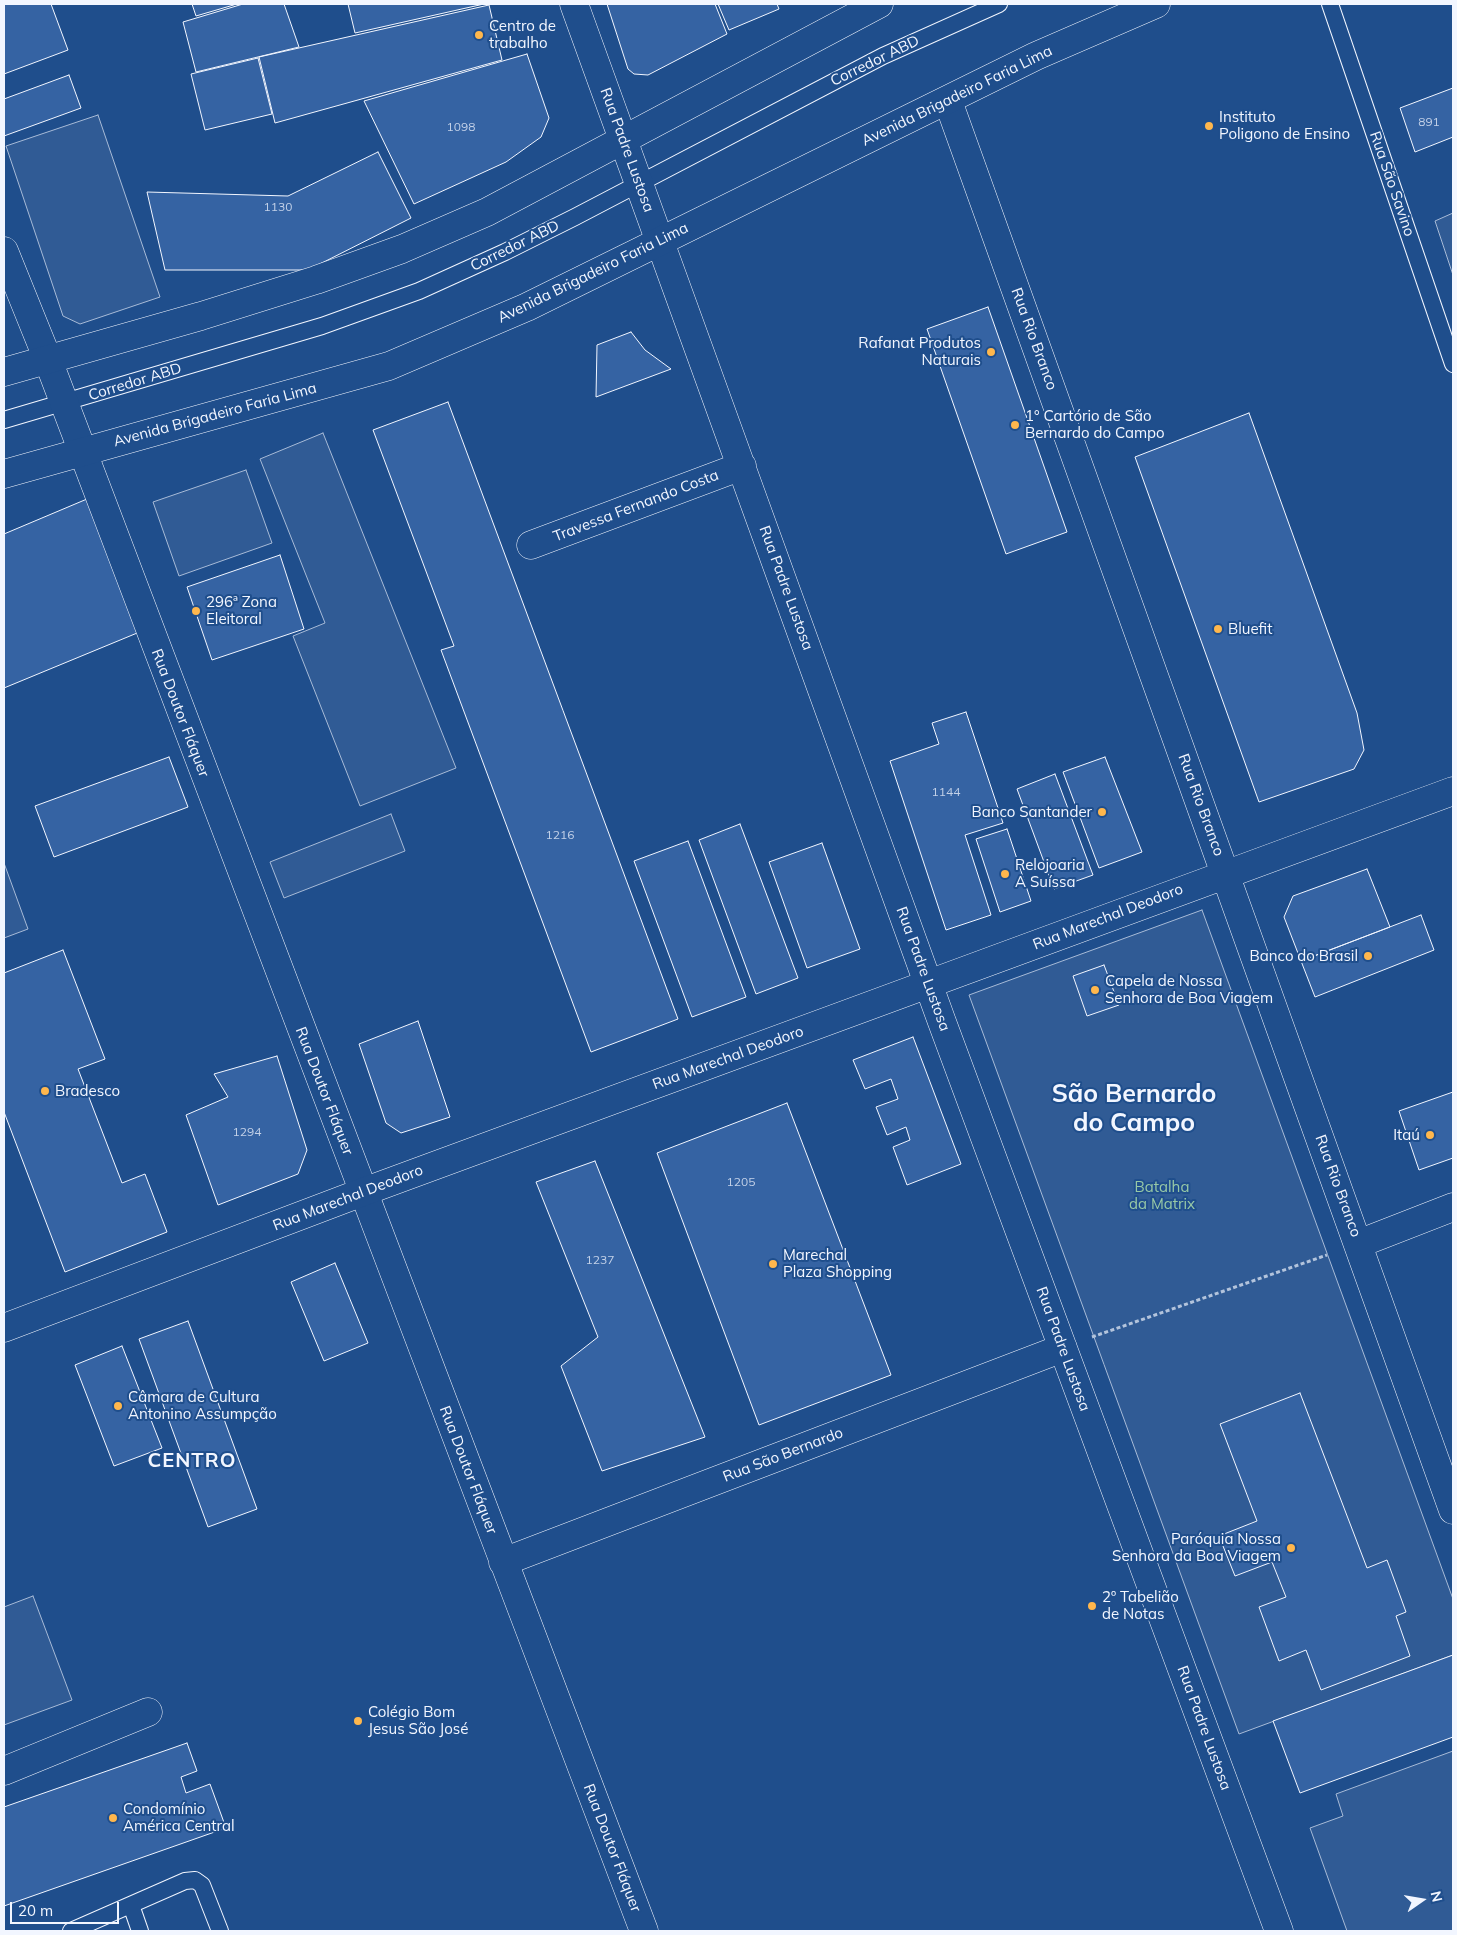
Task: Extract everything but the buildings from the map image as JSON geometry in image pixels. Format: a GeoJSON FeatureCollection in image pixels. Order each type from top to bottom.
{"type":"FeatureCollection","features":[{"type":"Feature","properties":{"kind":"street","name":"Rua Padre Lustosa"},"geometry":{"type":"LineString","coordinates":[[574,4],[929,984],[1279,1931]]}},
{"type":"Feature","properties":{"kind":"street"},"geometry":{"type":"LineString","coordinates":[[4,372],[316,280],[402,249],[488,212],[624,138],[880,4]]}},
{"type":"Feature","properties":{"kind":"street","name":"Avenida Brigadeiro Faria Lima"},"geometry":{"type":"LineString","coordinates":[[4,474],[390,366],[527,307],[1036,56],[1156,4]]}},
{"type":"Feature","properties":{"kind":"street","name":"Rua Rio Branco"},"geometry":{"type":"LineString","coordinates":[[948,101],[1453,1510]]}},
{"type":"Feature","properties":{"kind":"street","name":"Rua Doutor Fláquer"},"geometry":{"type":"LineString","coordinates":[[4,251],[48,360],[81,452],[644,1931]]}},
{"type":"Feature","properties":{"kind":"street","name":"Travessa Fernando Costa"},"geometry":{"type":"LineString","coordinates":[[530,546],[742,466]]}},
{"type":"Feature","properties":{"kind":"street","name":"Rua Marechal Deodoro"},"geometry":{"type":"LineString","coordinates":[[4,1328],[363,1192],[1453,790]]}},
{"type":"Feature","properties":{"kind":"street"},"geometry":{"type":"LineString","coordinates":[[1358,1244],[1453,1207]]}},
{"type":"Feature","properties":{"kind":"street","name":"Rua São Bernardo"},"geometry":{"type":"LineString","coordinates":[[503,1562],[1063,1348]]}},
{"type":"Feature","properties":{"kind":"street"},"geometry":{"type":"LineString","coordinates":[[4,1771],[148,1712]]}},
{"type":"Feature","properties":{"kind":"lane","name":"Corredor ABD"},"geometry":{"type":"LineString","coordinates":[[4,420],[322,326],[419,291],[505,252],[883,56],[999,4]]}},
{"type":"Feature","properties":{"kind":"lane","name":"Rua São Savino"},"geometry":{"type":"LineString","coordinates":[[1330,4],[1453,364]]}},
{"type":"Feature","properties":{"kind":"lane"},"geometry":{"type":"LineString","coordinates":[[71,1931],[185,1881],[195,1880],[202,1885],[220,1931]]}},
{"type":"Feature","properties":{"kind":"lane"},"geometry":{"type":"LineString","coordinates":[[131,1905],[140,1931]]}},
{"type":"Feature","properties":{"kind":"path"},"geometry":{"type":"LineString","coordinates":[[1063,1348],[1358,1244]]}},
{"type":"Feature","properties":{"kind":"shaded area"},"geometry":{"type":"Polygon","coordinates":[[[98,115],[160,297],[80,324],[63,316],[6,146],[98,115]]]}},
{"type":"Feature","properties":{"kind":"shaded area"},"geometry":{"type":"Polygon","coordinates":[[[1453,213],[1453,275],[1435,221],[1453,213]]]}},
{"type":"Feature","properties":{"kind":"shaded area"},"geometry":{"type":"Polygon","coordinates":[[[323,433],[456,768],[360,806],[293,636],[325,623],[260,459],[323,433]]]}},
{"type":"Feature","properties":{"kind":"shaded area"},"geometry":{"type":"Polygon","coordinates":[[[246,470],[272,543],[179,576],[153,502],[246,470]]]}},
{"type":"Feature","properties":{"kind":"shaded area"},"geometry":{"type":"Polygon","coordinates":[[[391,814],[405,851],[284,898],[270,862],[391,814]]]}},
{"type":"Feature","properties":{"kind":"shaded area"},"geometry":{"type":"Polygon","coordinates":[[[4,863],[28,929],[4,938],[4,863]]]}},
{"type":"Feature","properties":{"kind":"shaded area"},"geometry":{"type":"Polygon","coordinates":[[[1202,910],[1453,1599],[1453,1655],[1239,1734],[969,995],[1202,910]]]}},
{"type":"Feature","properties":{"kind":"shaded area"},"geometry":{"type":"Polygon","coordinates":[[[33,1596],[72,1700],[4,1725],[4,1607],[33,1596]]]}},
{"type":"Feature","properties":{"kind":"shaded area"},"geometry":{"type":"Polygon","coordinates":[[[1453,1751],[1453,1931],[1347,1931],[1310,1828],[1343,1816],[1336,1794],[1453,1751]]]}},
{"type":"Feature","properties":{"kind":"place","name":"Centro de trabalho"},"geometry":{"type":"Point","coordinates":[479,35]}},
{"type":"Feature","properties":{"kind":"place","name":"Instituto Poligono de Ensino"},"geometry":{"type":"Point","coordinates":[1209,126]}},
{"type":"Feature","properties":{"kind":"place","name":"Rafanat Produtos Naturais"},"geometry":{"type":"Point","coordinates":[991,352]}},
{"type":"Feature","properties":{"kind":"place","name":"1° Cartório de São Bernardo do Campo"},"geometry":{"type":"Point","coordinates":[1015,425]}},
{"type":"Feature","properties":{"kind":"place","name":"296ª Zona Eleitoral"},"geometry":{"type":"Point","coordinates":[196,611]}},
{"type":"Feature","properties":{"kind":"place","name":"Bluefit"},"geometry":{"type":"Point","coordinates":[1218,629]}},
{"type":"Feature","properties":{"kind":"place","name":"Banco Santander"},"geometry":{"type":"Point","coordinates":[1102,812]}},
{"type":"Feature","properties":{"kind":"place","name":"Relojoaria A Suíssa"},"geometry":{"type":"Point","coordinates":[1005,874]}},
{"type":"Feature","properties":{"kind":"place","name":"Banco do Brasil"},"geometry":{"type":"Point","coordinates":[1368,956]}},
{"type":"Feature","properties":{"kind":"place","name":"Capela de Nossa Senhora de Boa Viagem"},"geometry":{"type":"Point","coordinates":[1095,990]}},
{"type":"Feature","properties":{"kind":"place","name":"Bradesco"},"geometry":{"type":"Point","coordinates":[45,1091]}},
{"type":"Feature","properties":{"kind":"place","name":"Itaú"},"geometry":{"type":"Point","coordinates":[1430,1135]}},
{"type":"Feature","properties":{"kind":"place","name":"Marechal Plaza Shopping"},"geometry":{"type":"Point","coordinates":[773,1264]}},
{"type":"Feature","properties":{"kind":"place","name":"Câmara de Cultura Antonino Assumpção"},"geometry":{"type":"Point","coordinates":[118,1406]}},
{"type":"Feature","properties":{"kind":"place","name":"Paróquia Nossa Senhora da Boa Viagem"},"geometry":{"type":"Point","coordinates":[1291,1548]}},
{"type":"Feature","properties":{"kind":"place","name":"2º Tabelião de Notas"},"geometry":{"type":"Point","coordinates":[1092,1606]}},
{"type":"Feature","properties":{"kind":"place","name":"Colégio Bom Jesus São José"},"geometry":{"type":"Point","coordinates":[358,1721]}},
{"type":"Feature","properties":{"kind":"place","name":"Condomínio América Central"},"geometry":{"type":"Point","coordinates":[113,1818]}},
{"type":"Feature","properties":{"kind":"district","name":"São Bernardo do Campo"},"geometry":{"type":"Point","coordinates":[1134,1108]}},
{"type":"Feature","properties":{"kind":"district","name":"CENTRO"},"geometry":{"type":"Point","coordinates":[192,1461]}},
{"type":"Feature","properties":{"kind":"park label","name":"Batalha da Matrix"},"geometry":{"type":"Point","coordinates":[1162,1196]}}]}
